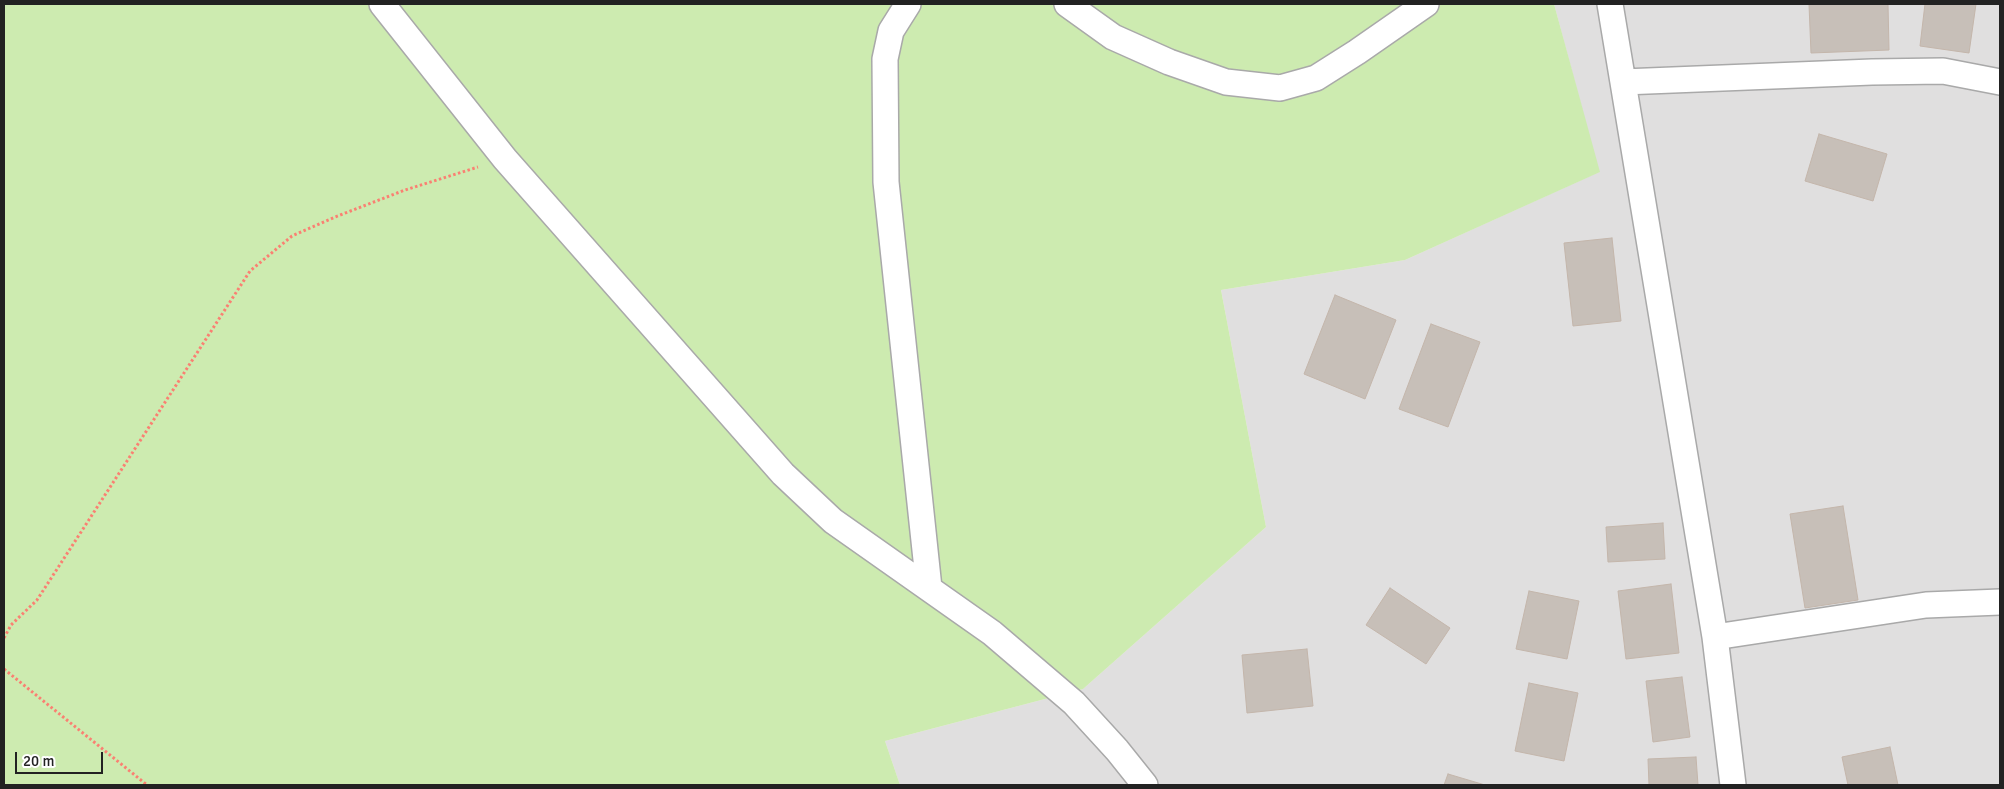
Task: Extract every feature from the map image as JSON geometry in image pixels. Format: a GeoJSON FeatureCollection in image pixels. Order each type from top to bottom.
{"type":"FeatureCollection","features":[{"type":"Feature","properties":{"kind":"street"},"geometry":{"type":"LineString","coordinates":[[382,4],[505,159],[782,474],[834,521],[992,633],[1074,703],[1117,750],[1145,785]]}},
{"type":"Feature","properties":{"kind":"street"},"geometry":{"type":"LineString","coordinates":[[908,4],[891,31],[885,58],[886,182],[929,588]]}},
{"type":"Feature","properties":{"kind":"street"},"geometry":{"type":"LineString","coordinates":[[1067,4],[1113,38],[1169,62],[1226,82],[1280,88],[1316,78],[1358,52],[1426,4]]}},
{"type":"Feature","properties":{"kind":"street"},"geometry":{"type":"LineString","coordinates":[[1610,4],[1715,637],[1733,785]]}},
{"type":"Feature","properties":{"kind":"street"},"geometry":{"type":"LineString","coordinates":[[1623,82],[1943,71],[2000,82]]}},
{"type":"Feature","properties":{"kind":"street"},"geometry":{"type":"LineString","coordinates":[[1715,637],[1926,605],[2000,602]]}},
{"type":"Feature","properties":{"kind":"path"},"geometry":{"type":"LineString","coordinates":[[4,638],[11,626],[37,600],[250,271],[292,236],[335,216],[405,190],[505,159]]}},
{"type":"Feature","properties":{"kind":"path"},"geometry":{"type":"LineString","coordinates":[[4,669],[147,785]]}},
{"type":"Feature","properties":{"kind":"shaded area"},"geometry":{"type":"Polygon","coordinates":[[[1554,4],[2000,4],[2000,785],[900,785],[885,741],[1083,689],[1266,527],[1221,290],[1405,260],[1599,172],[1554,4]]]}},
{"type":"Feature","properties":{"kind":"green space"},"geometry":{"type":"Polygon","coordinates":[[[4,4],[1554,4],[1600,172],[1405,260],[1221,290],[1266,527],[1083,689],[885,741],[900,785],[4,785],[4,4]]]}},
{"type":"Feature","properties":{"kind":"building"},"geometry":{"type":"Polygon","coordinates":[[[1809,4],[1888,4],[1889,50],[1811,53],[1809,4]]]}},
{"type":"Feature","properties":{"kind":"building"},"geometry":{"type":"Polygon","coordinates":[[[1925,4],[1976,4],[1969,53],[1920,46],[1925,4]]]}},
{"type":"Feature","properties":{"kind":"building"},"geometry":{"type":"Polygon","coordinates":[[[1819,134],[1887,154],[1873,201],[1805,181],[1819,134]]]}},
{"type":"Feature","properties":{"kind":"building"},"geometry":{"type":"Polygon","coordinates":[[[1612,238],[1621,321],[1573,326],[1564,243],[1612,238]]]}},
{"type":"Feature","properties":{"kind":"building"},"geometry":{"type":"Polygon","coordinates":[[[1335,295],[1396,320],[1365,399],[1304,374],[1335,295]]]}},
{"type":"Feature","properties":{"kind":"building"},"geometry":{"type":"Polygon","coordinates":[[[1431,324],[1480,342],[1448,427],[1399,409],[1431,324]]]}},
{"type":"Feature","properties":{"kind":"building"},"geometry":{"type":"Polygon","coordinates":[[[1843,506],[1858,600],[1805,608],[1790,514],[1843,506]]]}},
{"type":"Feature","properties":{"kind":"building"},"geometry":{"type":"Polygon","coordinates":[[[1663,523],[1665,559],[1608,562],[1606,527],[1663,523]]]}},
{"type":"Feature","properties":{"kind":"building"},"geometry":{"type":"Polygon","coordinates":[[[1671,584],[1679,653],[1626,659],[1618,591],[1671,584]]]}},
{"type":"Feature","properties":{"kind":"building"},"geometry":{"type":"Polygon","coordinates":[[[1390,588],[1450,628],[1426,664],[1366,625],[1390,588]]]}},
{"type":"Feature","properties":{"kind":"building"},"geometry":{"type":"Polygon","coordinates":[[[1529,591],[1579,601],[1567,659],[1516,649],[1529,591]]]}},
{"type":"Feature","properties":{"kind":"building"},"geometry":{"type":"Polygon","coordinates":[[[1307,649],[1313,706],[1247,713],[1242,655],[1307,649]]]}},
{"type":"Feature","properties":{"kind":"building"},"geometry":{"type":"Polygon","coordinates":[[[1682,677],[1690,737],[1653,742],[1646,681],[1682,677]]]}},
{"type":"Feature","properties":{"kind":"building"},"geometry":{"type":"Polygon","coordinates":[[[1529,683],[1578,693],[1564,761],[1515,751],[1529,683]]]}},
{"type":"Feature","properties":{"kind":"building"},"geometry":{"type":"Polygon","coordinates":[[[1890,747],[1898,785],[1848,785],[1842,757],[1890,747]]]}},
{"type":"Feature","properties":{"kind":"building"},"geometry":{"type":"Polygon","coordinates":[[[1696,757],[1698,785],[1649,785],[1648,759],[1696,757]]]}},
{"type":"Feature","properties":{"kind":"building"},"geometry":{"type":"Polygon","coordinates":[[[1448,774],[1485,785],[1444,785],[1448,774]]]}}]}
